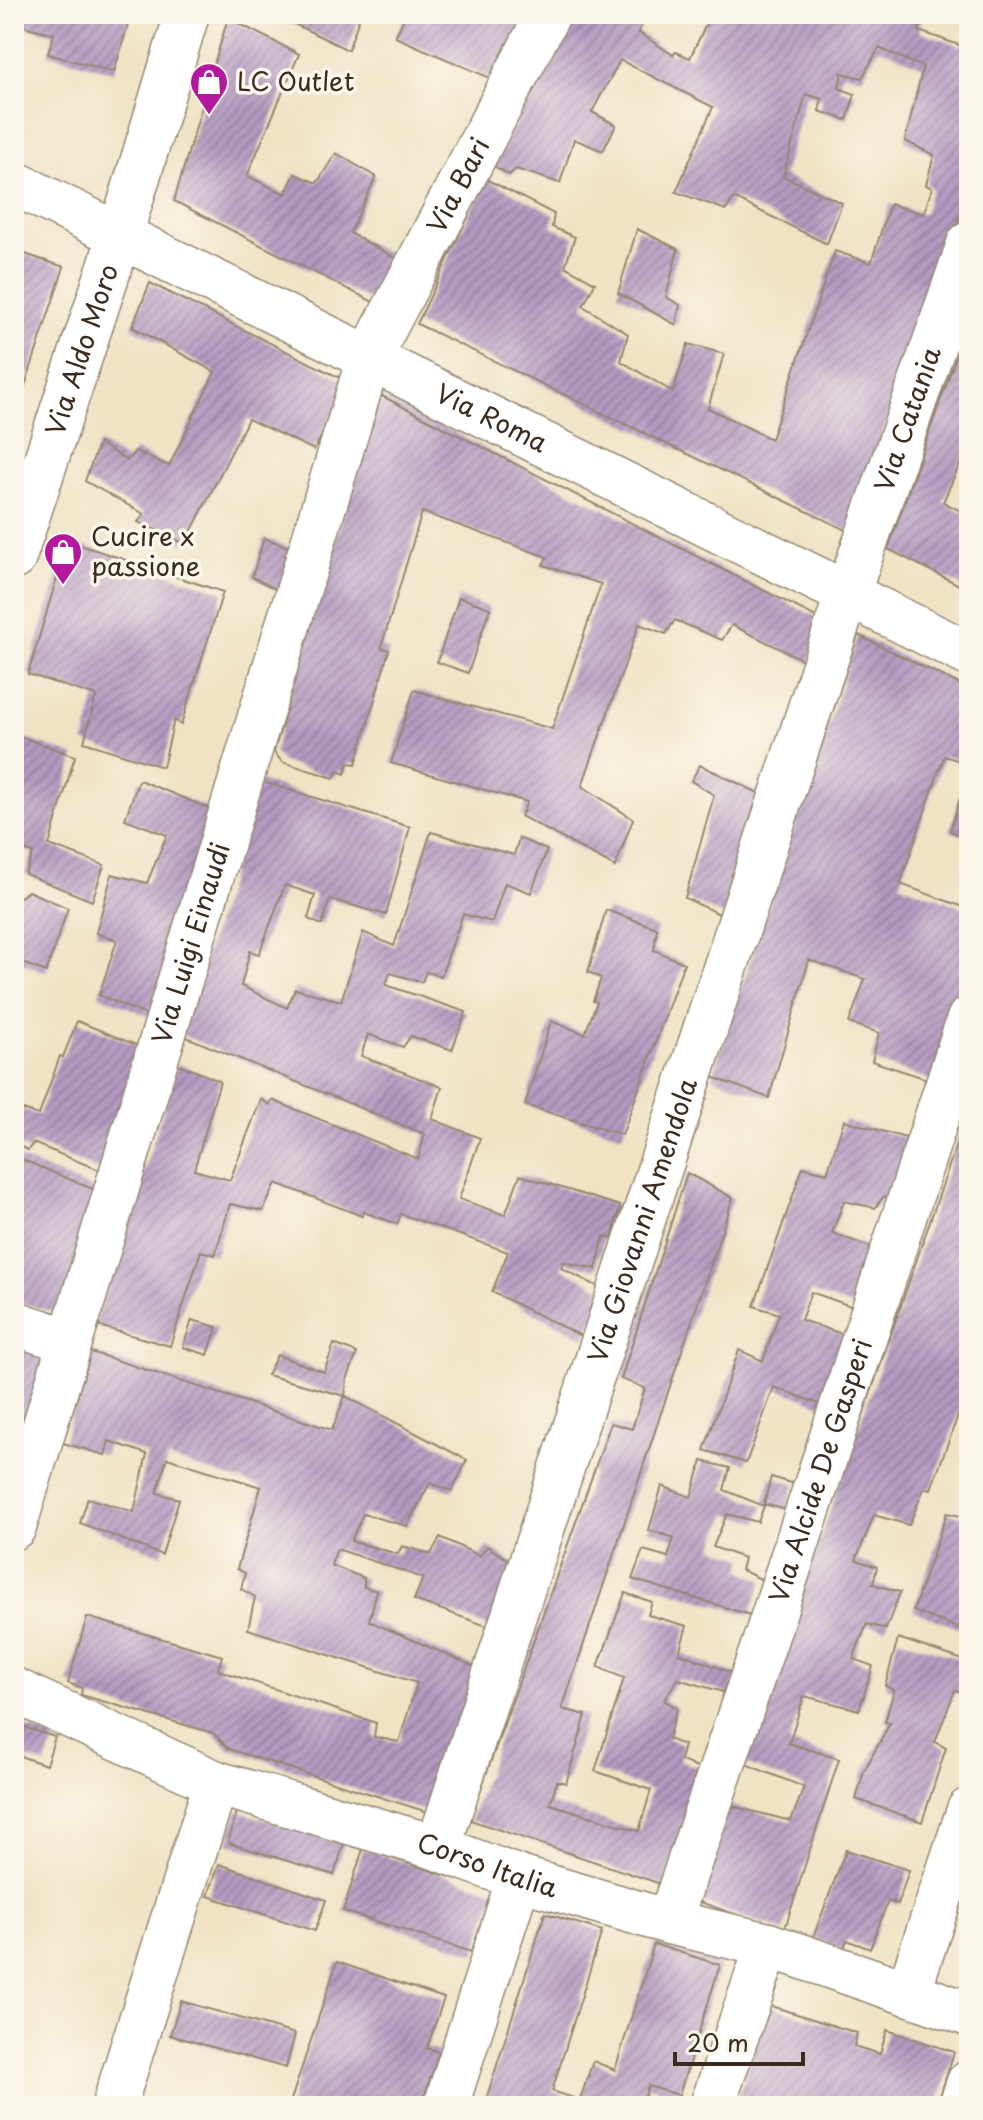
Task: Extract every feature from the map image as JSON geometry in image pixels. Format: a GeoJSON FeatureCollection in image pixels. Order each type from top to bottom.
{"type":"FeatureCollection","features":[{"type":"Feature","properties":{"kind":"street","name":"Via Aldo Moro"},"geometry":{"type":"LineString","coordinates":[[14,557],[120,236],[187,14]]}},
{"type":"Feature","properties":{"kind":"street","name":"Via Bari"},"geometry":{"type":"LineString","coordinates":[[369,358],[548,14]]}},
{"type":"Feature","properties":{"kind":"street","name":"Via Roma"},"geometry":{"type":"LineString","coordinates":[[14,183],[969,654]]}},
{"type":"Feature","properties":{"kind":"street","name":"Via Catania"},"geometry":{"type":"LineString","coordinates":[[847,595],[969,244]]}},
{"type":"Feature","properties":{"kind":"street","name":"Via Luigi Einaudi"},"geometry":{"type":"LineString","coordinates":[[14,1527],[369,358]]}},
{"type":"Feature","properties":{"kind":"street","name":"Via Giovanni Amendola"},"geometry":{"type":"LineString","coordinates":[[438,1848],[847,595]]}},
{"type":"Feature","properties":{"kind":"street","name":"Via Alcide De Gasperi"},"geometry":{"type":"LineString","coordinates":[[669,1922],[767,1635],[969,1019]]}},
{"type":"Feature","properties":{"kind":"street"},"geometry":{"type":"LineString","coordinates":[[14,1323],[69,1341]]}},
{"type":"Feature","properties":{"kind":"street","name":"Corso Italia"},"geometry":{"type":"LineString","coordinates":[[14,1690],[216,1783],[438,1848],[519,1878],[669,1922],[768,1945],[969,2014]]}},
{"type":"Feature","properties":{"kind":"street"},"geometry":{"type":"LineString","coordinates":[[114,2106],[216,1783]]}},
{"type":"Feature","properties":{"kind":"street"},"geometry":{"type":"LineString","coordinates":[[908,1993],[969,1810]]}},
{"type":"Feature","properties":{"kind":"street"},"geometry":{"type":"LineString","coordinates":[[446,2106],[519,1878]]}},
{"type":"Feature","properties":{"kind":"street"},"geometry":{"type":"LineString","coordinates":[[712,2106],[768,1945]]}},
{"type":"Feature","properties":{"kind":"street"},"geometry":{"type":"LineString","coordinates":[[961,2106],[969,2082]]}},
{"type":"Feature","properties":{"kind":"building"},"geometry":{"type":"Polygon","coordinates":[[[22,14],[131,14],[114,72],[48,54],[54,34],[19,25],[22,14]]]}},
{"type":"Feature","properties":{"kind":"building"},"geometry":{"type":"Polygon","coordinates":[[[274,14],[350,14],[359,19],[348,50],[274,14]]]}},
{"type":"Feature","properties":{"kind":"building"},"geometry":{"type":"Polygon","coordinates":[[[406,14],[537,14],[504,84],[395,37],[406,14]]]}},
{"type":"Feature","properties":{"kind":"building"},"geometry":{"type":"Polygon","coordinates":[[[571,14],[648,14],[638,32],[673,55],[676,52],[690,58],[711,14],[923,14],[919,31],[962,46],[969,31],[969,190],[848,531],[417,324],[486,179],[554,214],[552,227],[575,237],[565,266],[595,283],[583,306],[628,334],[621,361],[673,392],[688,344],[724,354],[708,408],[771,439],[835,251],[871,263],[890,204],[924,214],[932,188],[926,185],[934,155],[905,141],[923,67],[879,48],[862,78],[842,73],[839,88],[855,94],[847,120],[819,111],[822,99],[806,94],[783,176],[842,203],[827,244],[734,198],[726,210],[676,192],[713,107],[620,60],[592,112],[616,125],[603,151],[574,139],[560,183],[516,169],[509,175],[494,166],[571,14]]]}},
{"type":"Feature","properties":{"kind":"building"},"geometry":{"type":"Polygon","coordinates":[[[228,18],[299,54],[247,176],[285,194],[295,174],[317,183],[336,153],[376,177],[350,233],[408,265],[385,308],[174,201],[228,18]]]}},
{"type":"Feature","properties":{"kind":"building"},"geometry":{"type":"Polygon","coordinates":[[[637,229],[678,249],[666,297],[680,305],[676,325],[618,293],[637,229]]]}},
{"type":"Feature","properties":{"kind":"building"},"geometry":{"type":"Polygon","coordinates":[[[19,252],[64,267],[15,416],[14,266],[19,252]]]}},
{"type":"Feature","properties":{"kind":"building"},"geometry":{"type":"Polygon","coordinates":[[[150,283],[350,383],[314,450],[248,419],[185,544],[138,522],[144,514],[85,481],[99,443],[127,461],[135,451],[169,466],[215,372],[132,327],[150,283]]]}},
{"type":"Feature","properties":{"kind":"building"},"geometry":{"type":"Polygon","coordinates":[[[969,320],[969,443],[943,502],[969,515],[969,590],[888,549],[969,320]]]}},
{"type":"Feature","properties":{"kind":"building"},"geometry":{"type":"Polygon","coordinates":[[[378,394],[820,619],[809,663],[732,625],[722,640],[675,620],[666,634],[639,624],[582,786],[633,819],[615,867],[521,816],[527,802],[391,763],[414,690],[552,729],[601,584],[543,565],[547,557],[422,512],[381,648],[389,650],[356,764],[348,763],[345,774],[337,771],[334,778],[282,762],[274,752],[378,394]]]}},
{"type":"Feature","properties":{"kind":"building"},"geometry":{"type":"Polygon","coordinates":[[[264,538],[297,550],[283,593],[252,577],[264,538]]]}},
{"type":"Feature","properties":{"kind":"building"},"geometry":{"type":"Polygon","coordinates":[[[68,541],[223,592],[181,725],[174,720],[163,767],[84,742],[96,696],[28,674],[68,541]]]}},
{"type":"Feature","properties":{"kind":"building"},"geometry":{"type":"Polygon","coordinates":[[[459,597],[490,608],[468,673],[437,662],[459,597]]]}},
{"type":"Feature","properties":{"kind":"building"},"geometry":{"type":"Polygon","coordinates":[[[858,635],[969,689],[969,764],[944,756],[900,884],[969,909],[969,973],[933,1081],[872,1061],[879,1033],[849,1023],[865,979],[809,960],[769,1098],[712,1077],[858,635]]]}},
{"type":"Feature","properties":{"kind":"building"},"geometry":{"type":"Polygon","coordinates":[[[14,734],[75,756],[49,845],[104,865],[92,901],[25,874],[33,853],[14,847],[14,734]]]}},
{"type":"Feature","properties":{"kind":"building"},"geometry":{"type":"Polygon","coordinates":[[[700,765],[769,798],[730,919],[685,898],[714,795],[691,781],[700,765]]]}},
{"type":"Feature","properties":{"kind":"building"},"geometry":{"type":"Polygon","coordinates":[[[969,772],[969,838],[950,831],[969,772]]]}},
{"type":"Feature","properties":{"kind":"building"},"geometry":{"type":"Polygon","coordinates":[[[139,780],[218,812],[153,1018],[99,995],[117,940],[96,933],[112,874],[147,883],[167,835],[125,819],[139,780]]]}},
{"type":"Feature","properties":{"kind":"building"},"geometry":{"type":"Polygon","coordinates":[[[260,781],[410,827],[386,915],[330,899],[322,925],[308,919],[315,895],[285,885],[259,954],[250,951],[241,986],[287,1008],[295,989],[341,1001],[363,932],[394,946],[431,832],[514,855],[519,838],[547,850],[531,893],[505,883],[492,922],[463,914],[441,976],[426,972],[422,982],[390,973],[386,985],[466,1012],[452,1050],[411,1036],[403,1047],[368,1034],[361,1056],[442,1087],[432,1119],[480,1138],[459,1199],[505,1215],[520,1175],[620,1206],[612,1239],[604,1236],[596,1269],[563,1262],[561,1268],[605,1290],[585,1338],[492,1292],[508,1252],[401,1214],[397,1224],[364,1212],[362,1216],[276,1183],[263,1211],[230,1204],[215,1255],[201,1251],[170,1346],[95,1325],[178,1064],[220,1081],[194,1170],[230,1180],[261,1099],[270,1105],[272,1100],[418,1159],[425,1134],[181,1035],[260,781]]]}},
{"type":"Feature","properties":{"kind":"building"},"geometry":{"type":"Polygon","coordinates":[[[28,891],[68,908],[46,972],[14,960],[14,894],[21,897],[28,891]]]}},
{"type":"Feature","properties":{"kind":"building"},"geometry":{"type":"Polygon","coordinates":[[[606,910],[657,928],[654,950],[684,963],[622,1135],[525,1105],[551,1021],[585,1034],[597,1002],[593,1001],[601,978],[588,972],[606,910]]]}},
{"type":"Feature","properties":{"kind":"building"},"geometry":{"type":"Polygon","coordinates":[[[77,1021],[151,1051],[114,1176],[33,1143],[28,1150],[14,1144],[14,1107],[39,1115],[60,1056],[63,1057],[77,1021]]]}},
{"type":"Feature","properties":{"kind":"building"},"geometry":{"type":"Polygon","coordinates":[[[969,1108],[969,1291],[966,1300],[969,1301],[969,1385],[931,1489],[924,1488],[909,1525],[874,1515],[856,1560],[877,1567],[873,1584],[900,1592],[886,1629],[867,1624],[853,1659],[873,1666],[859,1710],[804,1696],[789,1743],[839,1759],[784,1931],[691,1899],[724,1804],[791,1821],[804,1787],[743,1763],[969,1108]]]}},
{"type":"Feature","properties":{"kind":"building"},"geometry":{"type":"Polygon","coordinates":[[[844,1120],[916,1141],[898,1196],[883,1197],[875,1208],[844,1201],[832,1233],[881,1251],[859,1309],[811,1292],[801,1320],[851,1337],[827,1407],[774,1387],[746,1463],[704,1450],[739,1350],[763,1361],[779,1314],[754,1306],[803,1167],[827,1173],[844,1120]]]}},
{"type":"Feature","properties":{"kind":"building"},"geometry":{"type":"Polygon","coordinates":[[[14,1156],[107,1195],[70,1317],[14,1301],[14,1156]]]}},
{"type":"Feature","properties":{"kind":"building"},"geometry":{"type":"Polygon","coordinates":[[[687,1173],[733,1198],[562,1709],[586,1715],[566,1783],[557,1781],[550,1804],[639,1831],[651,1790],[595,1771],[624,1678],[598,1667],[625,1593],[652,1602],[648,1615],[687,1626],[679,1653],[738,1675],[730,1694],[678,1679],[664,1700],[677,1708],[668,1739],[684,1745],[680,1760],[706,1772],[664,1885],[470,1820],[611,1423],[632,1429],[645,1388],[621,1379],[687,1173]]]}},
{"type":"Feature","properties":{"kind":"building"},"geometry":{"type":"Polygon","coordinates":[[[192,1320],[217,1327],[208,1355],[183,1347],[192,1320]]]}},
{"type":"Feature","properties":{"kind":"building"},"geometry":{"type":"Polygon","coordinates":[[[14,1338],[58,1351],[14,1499],[14,1338]]]}},
{"type":"Feature","properties":{"kind":"building"},"geometry":{"type":"Polygon","coordinates":[[[334,1344],[357,1353],[345,1396],[267,1375],[277,1355],[324,1372],[334,1344]]]}},
{"type":"Feature","properties":{"kind":"building"},"geometry":{"type":"Polygon","coordinates":[[[91,1352],[332,1430],[345,1396],[467,1460],[452,1491],[430,1483],[407,1526],[363,1514],[351,1541],[398,1554],[402,1546],[431,1554],[440,1537],[480,1556],[487,1546],[518,1566],[495,1629],[414,1600],[423,1578],[337,1549],[331,1565],[364,1578],[364,1587],[377,1591],[369,1621],[487,1672],[440,1816],[229,1749],[213,1733],[81,1695],[82,1688],[68,1683],[87,1617],[222,1656],[218,1670],[376,1723],[374,1737],[399,1742],[417,1683],[248,1629],[255,1597],[241,1589],[245,1573],[237,1569],[261,1487],[167,1458],[157,1493],[179,1499],[162,1555],[80,1523],[88,1498],[134,1512],[147,1454],[109,1441],[105,1455],[63,1443],[91,1352]]]}},
{"type":"Feature","properties":{"kind":"building"},"geometry":{"type":"Polygon","coordinates":[[[702,1461],[730,1468],[724,1490],[764,1506],[758,1522],[727,1514],[713,1547],[744,1558],[741,1570],[763,1580],[750,1615],[632,1579],[643,1550],[668,1557],[674,1538],[649,1530],[662,1486],[691,1497],[702,1461]]]}},
{"type":"Feature","properties":{"kind":"building"},"geometry":{"type":"Polygon","coordinates":[[[771,1477],[795,1484],[787,1510],[764,1504],[771,1477]]]}},
{"type":"Feature","properties":{"kind":"building"},"geometry":{"type":"Polygon","coordinates":[[[947,1513],[969,1518],[969,1632],[913,1611],[947,1513]]]}},
{"type":"Feature","properties":{"kind":"building"},"geometry":{"type":"Polygon","coordinates":[[[898,1638],[969,1662],[963,1693],[955,1690],[935,1742],[946,1748],[922,1822],[856,1799],[864,1771],[890,1723],[885,1722],[894,1690],[885,1686],[898,1638]]]}},
{"type":"Feature","properties":{"kind":"building"},"geometry":{"type":"Polygon","coordinates":[[[14,1724],[55,1737],[46,1765],[14,1754],[14,1724]]]}},
{"type":"Feature","properties":{"kind":"building"},"geometry":{"type":"Polygon","coordinates":[[[237,1811],[344,1844],[334,1875],[228,1843],[237,1811]]]}},
{"type":"Feature","properties":{"kind":"building"},"geometry":{"type":"Polygon","coordinates":[[[363,1849],[495,1891],[475,1953],[343,1911],[363,1849]]]}},
{"type":"Feature","properties":{"kind":"building"},"geometry":{"type":"Polygon","coordinates":[[[846,1850],[909,1870],[898,1904],[888,1901],[870,1949],[847,1940],[843,1950],[813,1938],[846,1850]]]}},
{"type":"Feature","properties":{"kind":"building"},"geometry":{"type":"Polygon","coordinates":[[[219,1864],[326,1900],[315,1931],[208,1896],[219,1864]]]}},
{"type":"Feature","properties":{"kind":"building"},"geometry":{"type":"Polygon","coordinates":[[[545,1913],[602,1931],[552,2091],[580,2100],[593,2061],[615,2070],[654,1944],[720,1965],[679,2095],[648,2086],[642,2106],[484,2106],[545,1913]]]}},
{"type":"Feature","properties":{"kind":"building"},"geometry":{"type":"Polygon","coordinates":[[[337,1962],[444,1998],[427,2048],[439,2052],[421,2106],[289,2106],[337,1962]]]}},
{"type":"Feature","properties":{"kind":"building"},"geometry":{"type":"Polygon","coordinates":[[[181,2001],[295,2034],[286,2068],[170,2035],[181,2001]]]}},
{"type":"Feature","properties":{"kind":"building"},"geometry":{"type":"Polygon","coordinates":[[[768,2005],[857,2033],[854,2046],[880,2054],[887,2030],[954,2052],[937,2106],[894,2106],[884,2103],[883,2106],[766,2106],[738,2097],[768,2005]]]}},
{"type":"Feature","properties":{"kind":"place","name":"LC Outlet"},"geometry":{"type":"Point","coordinates":[209,116]}},
{"type":"Feature","properties":{"kind":"place","name":"Cucire x passione"},"geometry":{"type":"Point","coordinates":[63,586]}}]}
